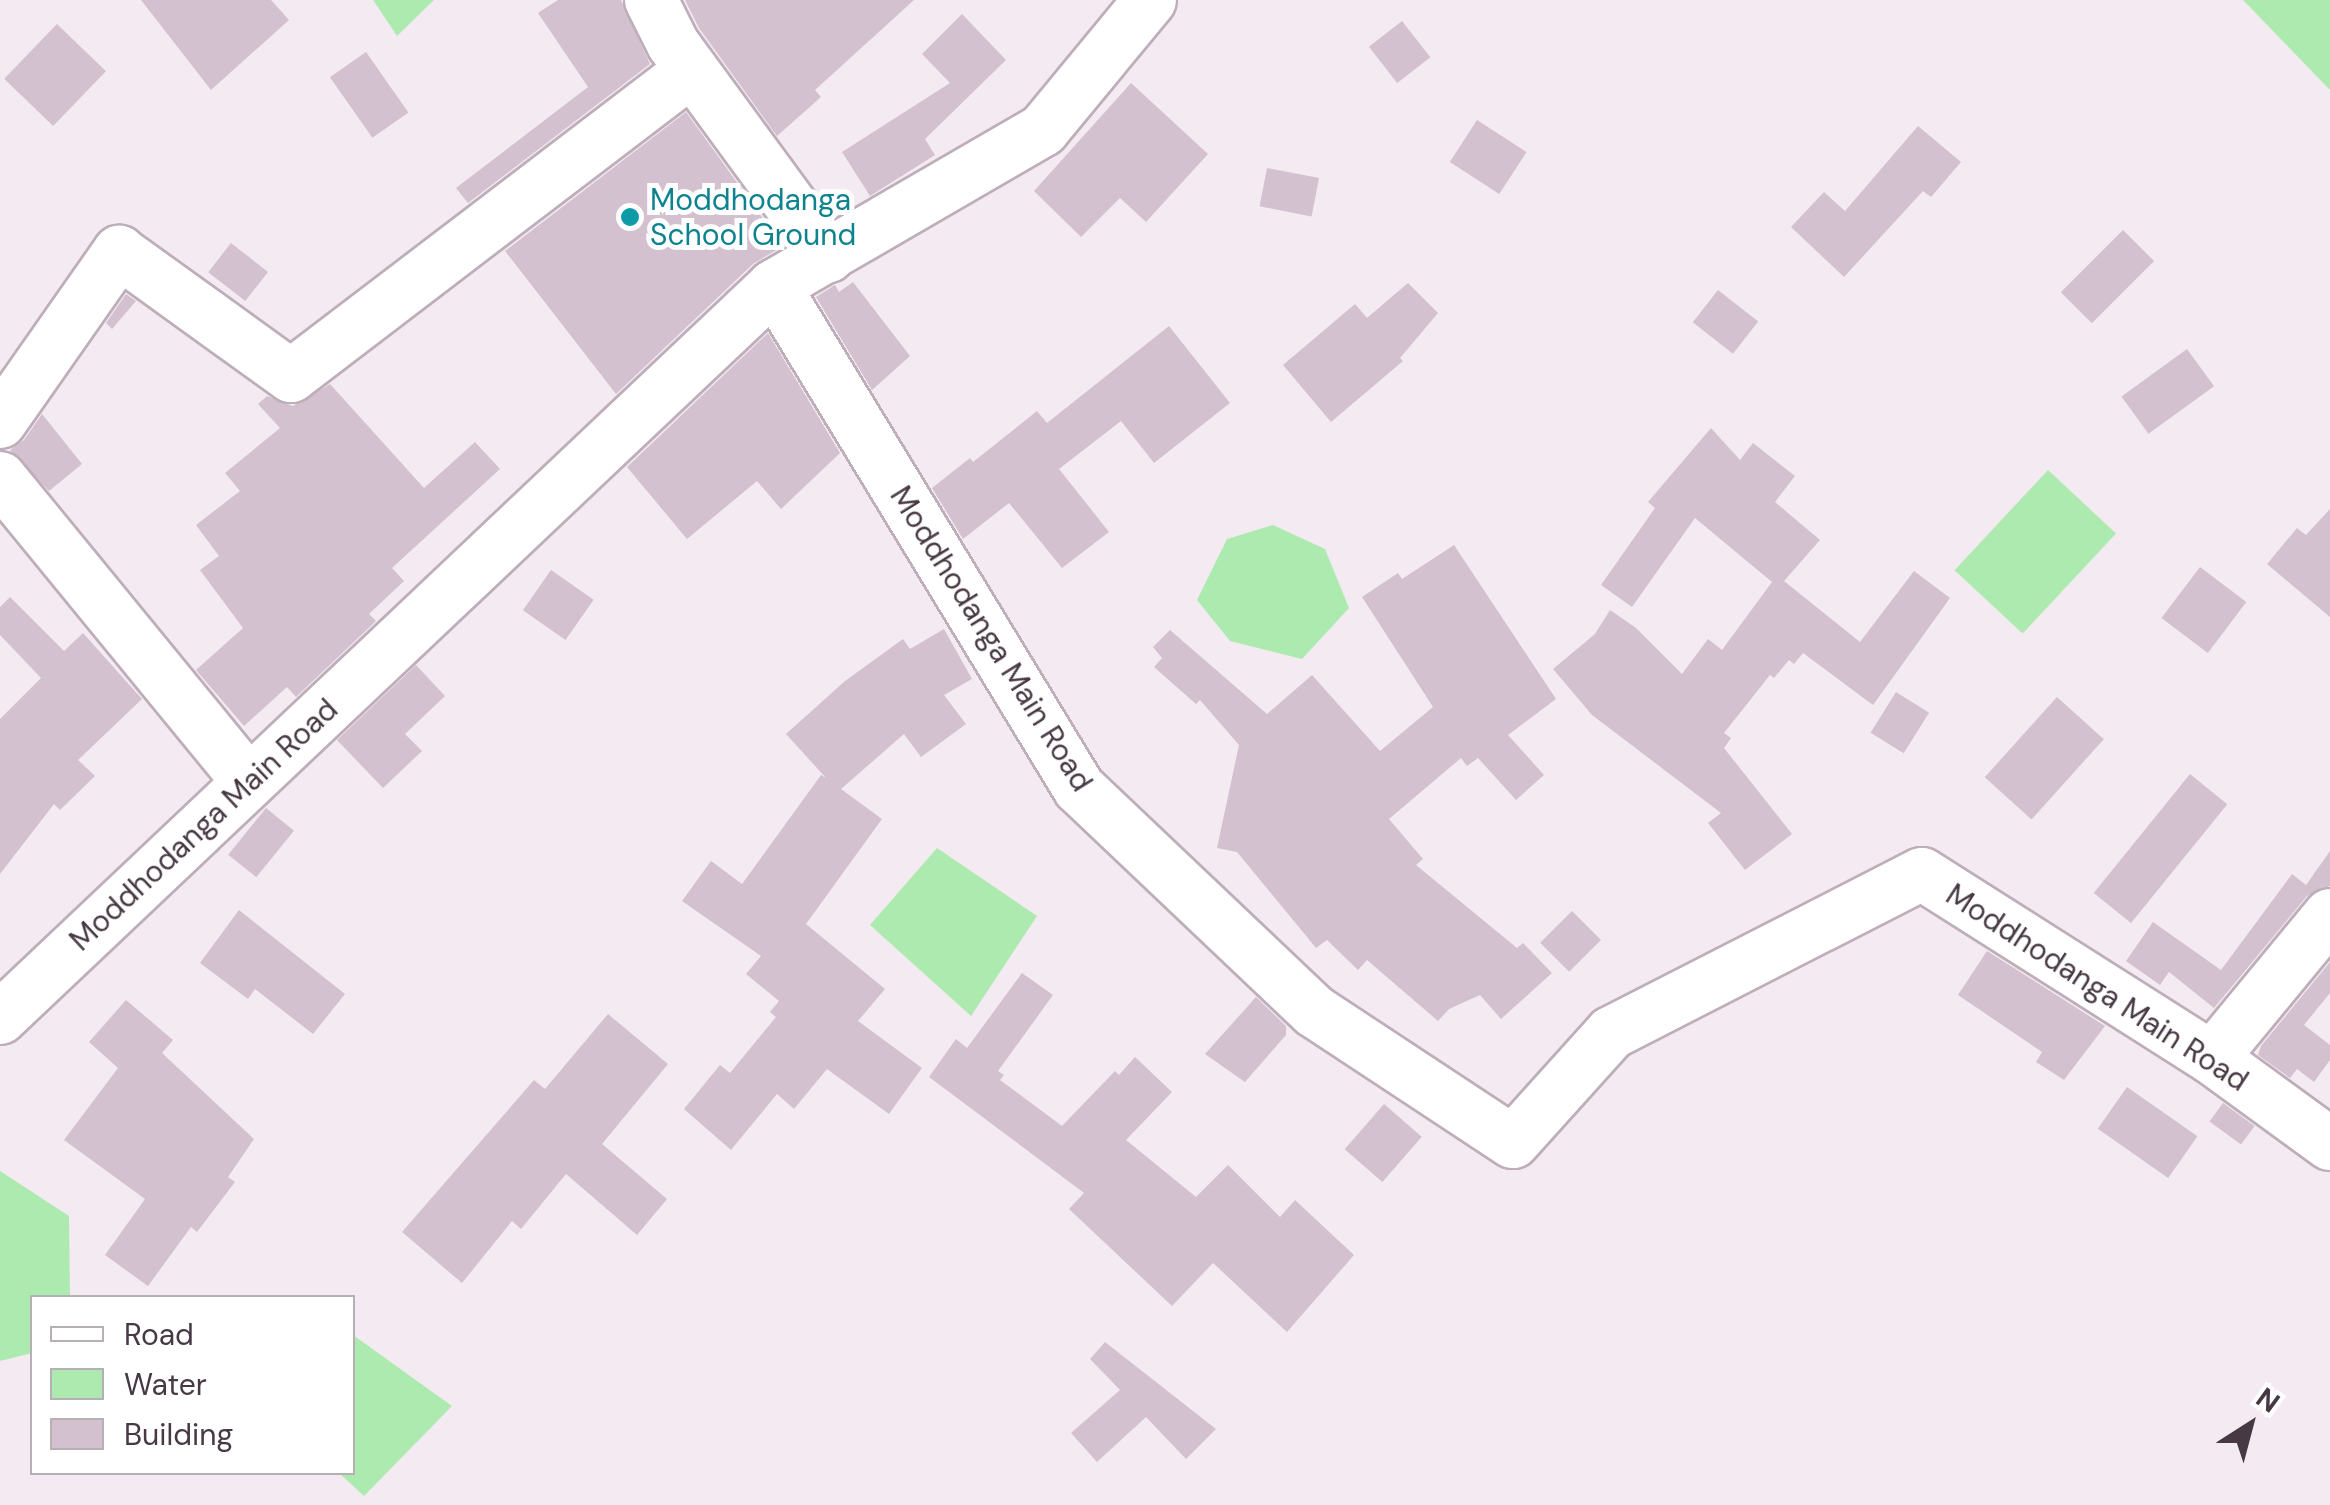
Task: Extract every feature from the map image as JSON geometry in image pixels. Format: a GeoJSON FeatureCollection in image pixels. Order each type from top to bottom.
{"type":"FeatureCollection","features":[{"type":"Feature","properties":{"kind":"street"},"geometry":{"type":"LineString","coordinates":[[651,0],[692,70],[828,256]]}},
{"type":"Feature","properties":{"kind":"street"},"geometry":{"type":"LineString","coordinates":[[774,286],[1043,130],[1150,0]]}},
{"type":"Feature","properties":{"kind":"street"},"geometry":{"type":"LineString","coordinates":[[0,422],[119,252],[291,376],[692,70]]}},
{"type":"Feature","properties":{"kind":"street","name":"Moddhodanga Main Road"},"geometry":{"type":"LineString","coordinates":[[0,1018],[774,286],[1078,788],[1314,1011],[1513,1142],[1611,1034],[1922,874],[2212,1058],[2330,1144]]}},
{"type":"Feature","properties":{"kind":"street"},"geometry":{"type":"LineString","coordinates":[[0,478],[250,782]]}},
{"type":"Feature","properties":{"kind":"street"},"geometry":{"type":"LineString","coordinates":[[2212,1058],[2330,915]]}},
{"type":"Feature","properties":{"kind":"water"},"geometry":{"type":"Polygon","coordinates":[[[373,0],[434,0],[397,36],[373,0]]]}},
{"type":"Feature","properties":{"kind":"water"},"geometry":{"type":"Polygon","coordinates":[[[2243,0],[2330,0],[2330,90],[2243,0]]]}},
{"type":"Feature","properties":{"kind":"water"},"geometry":{"type":"Polygon","coordinates":[[[2048,470],[2116,533],[2023,634],[1955,570],[2048,470]]]}},
{"type":"Feature","properties":{"kind":"water"},"geometry":{"type":"Polygon","coordinates":[[[1273,525],[1325,549],[1349,608],[1302,659],[1230,641],[1197,600],[1227,539],[1273,525]]]}},
{"type":"Feature","properties":{"kind":"water"},"geometry":{"type":"Polygon","coordinates":[[[937,848],[1037,916],[971,1016],[870,925],[937,848]]]}},
{"type":"Feature","properties":{"kind":"water"},"geometry":{"type":"Polygon","coordinates":[[[0,1171],[69,1216],[70,1295],[30,1295],[30,1354],[0,1361],[0,1171]]]}},
{"type":"Feature","properties":{"kind":"water"},"geometry":{"type":"Polygon","coordinates":[[[355,1336],[452,1406],[364,1496],[341,1475],[355,1475],[355,1336]]]}},
{"type":"Feature","properties":{"kind":"building"},"geometry":{"type":"Polygon","coordinates":[[[141,0],[271,0],[289,20],[211,90],[141,0]]]}},
{"type":"Feature","properties":{"kind":"building"},"geometry":{"type":"Polygon","coordinates":[[[558,0],[621,0],[650,64],[468,203],[456,188],[588,87],[538,13],[558,0]]]}},
{"type":"Feature","properties":{"kind":"building"},"geometry":{"type":"Polygon","coordinates":[[[685,0],[914,0],[815,90],[821,97],[777,136],[699,28],[685,0]]]}},
{"type":"Feature","properties":{"kind":"building"},"geometry":{"type":"Polygon","coordinates":[[[962,14],[1006,60],[925,139],[935,155],[870,196],[842,152],[950,83],[922,54],[962,14]]]}},
{"type":"Feature","properties":{"kind":"building"},"geometry":{"type":"Polygon","coordinates":[[[1402,21],[1430,57],[1397,83],[1369,47],[1402,21]]]}},
{"type":"Feature","properties":{"kind":"building"},"geometry":{"type":"Polygon","coordinates":[[[57,24],[106,71],[53,126],[4,79],[57,24]]]}},
{"type":"Feature","properties":{"kind":"building"},"geometry":{"type":"Polygon","coordinates":[[[366,52],[408,113],[372,138],[330,77],[366,52]]]}},
{"type":"Feature","properties":{"kind":"building"},"geometry":{"type":"Polygon","coordinates":[[[1131,83],[1208,154],[1146,222],[1120,198],[1081,237],[1034,191],[1131,83]]]}},
{"type":"Feature","properties":{"kind":"building","name":"Moddhodanga School Ground"},"geometry":{"type":"Polygon","coordinates":[[[686,112],[783,246],[753,264],[616,394],[505,251],[686,112]]]}},
{"type":"Feature","properties":{"kind":"building"},"geometry":{"type":"Polygon","coordinates":[[[1477,120],[1526,152],[1499,194],[1450,162],[1477,120]]]}},
{"type":"Feature","properties":{"kind":"building"},"geometry":{"type":"Polygon","coordinates":[[[1918,126],[1961,162],[1931,197],[1923,191],[1844,277],[1791,227],[1824,192],[1845,211],[1918,126]]]}},
{"type":"Feature","properties":{"kind":"building"},"geometry":{"type":"Polygon","coordinates":[[[1267,168],[1319,178],[1312,216],[1260,206],[1267,168]]]}},
{"type":"Feature","properties":{"kind":"building"},"geometry":{"type":"Polygon","coordinates":[[[2123,230],[2154,261],[2092,323],[2061,292],[2123,230]]]}},
{"type":"Feature","properties":{"kind":"building"},"geometry":{"type":"Polygon","coordinates":[[[231,243],[268,272],[245,301],[208,272],[231,243]]]}},
{"type":"Feature","properties":{"kind":"building"},"geometry":{"type":"Polygon","coordinates":[[[853,282],[910,356],[872,390],[816,297],[835,285],[839,292],[853,282]]]}},
{"type":"Feature","properties":{"kind":"building"},"geometry":{"type":"Polygon","coordinates":[[[1408,283],[1438,313],[1400,358],[1403,361],[1331,422],[1283,365],[1355,304],[1367,318],[1408,283]]]}},
{"type":"Feature","properties":{"kind":"building"},"geometry":{"type":"Polygon","coordinates":[[[1718,290],[1758,321],[1733,354],[1693,322],[1718,290]]]}},
{"type":"Feature","properties":{"kind":"building"},"geometry":{"type":"Polygon","coordinates":[[[126,294],[136,301],[112,329],[106,323],[126,294]]]}},
{"type":"Feature","properties":{"kind":"building"},"geometry":{"type":"Polygon","coordinates":[[[1169,326],[1230,403],[1154,463],[1121,421],[1059,469],[1109,532],[1062,568],[1009,503],[963,539],[932,488],[970,458],[973,462],[1037,411],[1047,423],[1169,326]]]}},
{"type":"Feature","properties":{"kind":"building"},"geometry":{"type":"Polygon","coordinates":[[[768,333],[840,453],[781,509],[757,481],[687,539],[627,467],[768,333]]]}},
{"type":"Feature","properties":{"kind":"building"},"geometry":{"type":"Polygon","coordinates":[[[2187,349],[2214,386],[2149,434],[2121,397],[2187,349]]]}},
{"type":"Feature","properties":{"kind":"building"},"geometry":{"type":"Polygon","coordinates":[[[330,384],[424,488],[475,442],[500,469],[392,568],[404,581],[369,614],[376,621],[296,697],[287,687],[244,726],[196,670],[243,628],[200,570],[219,556],[196,525],[240,491],[225,473],[280,428],[258,404],[267,396],[293,406],[330,384]]]}},
{"type":"Feature","properties":{"kind":"building"},"geometry":{"type":"Polygon","coordinates":[[[42,414],[82,464],[49,491],[10,450],[24,440],[42,414]]]}},
{"type":"Feature","properties":{"kind":"building"},"geometry":{"type":"Polygon","coordinates":[[[1711,428],[1740,460],[1753,443],[1795,476],[1775,502],[1820,540],[1784,581],[1860,642],[1914,571],[1950,598],[1873,705],[1803,653],[1794,664],[1789,660],[1774,678],[1770,675],[1724,733],[1731,738],[1724,748],[1792,834],[1745,870],[1708,823],[1721,813],[1592,715],[1553,669],[1595,634],[1610,610],[1636,628],[1682,674],[1708,639],[1722,650],[1772,582],[1695,518],[1632,607],[1601,585],[1655,508],[1648,502],[1711,428]]]}},
{"type":"Feature","properties":{"kind":"building"},"geometry":{"type":"Polygon","coordinates":[[[2330,509],[2330,617],[2267,564],[2297,528],[2306,535],[2330,509]]]}},
{"type":"Feature","properties":{"kind":"building"},"geometry":{"type":"Polygon","coordinates":[[[1454,545],[1556,699],[1508,735],[1544,775],[1516,800],[1478,758],[1467,766],[1461,758],[1389,819],[1423,859],[1416,865],[1517,948],[1523,943],[1552,973],[1501,1019],[1480,995],[1449,1009],[1438,1021],[1367,960],[1358,970],[1327,940],[1316,948],[1237,852],[1217,848],[1239,745],[1200,700],[1196,704],[1154,667],[1162,658],[1153,647],[1170,630],[1267,714],[1312,675],[1380,751],[1433,707],[1362,597],[1398,573],[1402,579],[1454,545]]]}},
{"type":"Feature","properties":{"kind":"building"},"geometry":{"type":"Polygon","coordinates":[[[2200,567],[2246,602],[2208,653],[2161,618],[2200,567]]]}},
{"type":"Feature","properties":{"kind":"building"},"geometry":{"type":"Polygon","coordinates":[[[551,570],[594,600],[565,640],[523,610],[551,570]]]}},
{"type":"Feature","properties":{"kind":"building"},"geometry":{"type":"Polygon","coordinates":[[[10,597],[64,651],[83,633],[142,699],[78,760],[95,776],[60,810],[54,804],[0,874],[0,719],[41,678],[0,635],[0,607],[10,597]]]}},
{"type":"Feature","properties":{"kind":"building"},"geometry":{"type":"Polygon","coordinates":[[[944,629],[972,679],[944,695],[966,724],[921,757],[904,734],[841,789],[882,819],[806,924],[885,989],[858,1021],[922,1068],[889,1114],[827,1069],[794,1109],[777,1094],[731,1150],[684,1109],[720,1065],[730,1073],[776,1017],[770,1012],[779,1001],[746,974],[761,956],[682,901],[711,861],[742,884],[821,775],[826,778],[786,734],[845,681],[903,639],[910,649],[944,629]]]}},
{"type":"Feature","properties":{"kind":"building"},"geometry":{"type":"Polygon","coordinates":[[[416,665],[445,696],[405,734],[422,751],[383,788],[337,740],[416,665]]]}},
{"type":"Feature","properties":{"kind":"building"},"geometry":{"type":"Polygon","coordinates":[[[1896,692],[1929,713],[1904,753],[1871,733],[1896,692]]]}},
{"type":"Feature","properties":{"kind":"building"},"geometry":{"type":"Polygon","coordinates":[[[2057,697],[2104,739],[2032,819],[1985,777],[2057,697]]]}},
{"type":"Feature","properties":{"kind":"building"},"geometry":{"type":"Polygon","coordinates":[[[2190,774],[2227,804],[2131,923],[2094,893],[2190,774]]]}},
{"type":"Feature","properties":{"kind":"building"},"geometry":{"type":"Polygon","coordinates":[[[266,808],[294,831],[256,877],[228,855],[266,808]]]}},
{"type":"Feature","properties":{"kind":"building"},"geometry":{"type":"Polygon","coordinates":[[[2330,851],[2330,886],[2307,896],[2214,1008],[2169,972],[2160,985],[2126,961],[2153,922],[2221,970],[2292,874],[2306,885],[2330,851]]]}},
{"type":"Feature","properties":{"kind":"building"},"geometry":{"type":"Polygon","coordinates":[[[239,910],[345,994],[313,1034],[255,989],[248,999],[200,963],[239,910]]]}},
{"type":"Feature","properties":{"kind":"building"},"geometry":{"type":"Polygon","coordinates":[[[1572,911],[1601,940],[1569,972],[1540,943],[1572,911]]]}},
{"type":"Feature","properties":{"kind":"building"},"geometry":{"type":"Polygon","coordinates":[[[1987,951],[2105,1026],[2064,1080],[2036,1062],[2042,1052],[1958,995],[1987,951]]]}},
{"type":"Feature","properties":{"kind":"building"},"geometry":{"type":"Polygon","coordinates":[[[2330,962],[2330,993],[2304,1025],[2330,1045],[2330,1060],[2314,1082],[2297,1069],[2290,1078],[2258,1055],[2261,1046],[2330,962]]]}},
{"type":"Feature","properties":{"kind":"building"},"geometry":{"type":"Polygon","coordinates":[[[1022,973],[1053,995],[998,1071],[1004,1075],[1000,1080],[1062,1126],[1115,1071],[1119,1075],[1135,1057],[1172,1092],[1126,1140],[1196,1197],[1228,1165],[1280,1217],[1295,1200],[1354,1255],[1287,1332],[1213,1263],[1172,1306],[1069,1209],[1084,1193],[929,1077],[956,1039],[967,1048],[1022,973]]]}},
{"type":"Feature","properties":{"kind":"building"},"geometry":{"type":"Polygon","coordinates":[[[1256,997],[1286,1026],[1286,1035],[1245,1082],[1205,1054],[1256,997]]]}},
{"type":"Feature","properties":{"kind":"building"},"geometry":{"type":"Polygon","coordinates":[[[126,1000],[173,1040],[162,1053],[254,1139],[228,1177],[235,1182],[197,1232],[191,1227],[148,1286],[105,1255],[145,1199],[64,1140],[118,1068],[89,1042],[126,1000]]]}},
{"type":"Feature","properties":{"kind":"building"},"geometry":{"type":"Polygon","coordinates":[[[608,1014],[668,1064],[602,1144],[667,1199],[637,1235],[566,1174],[521,1229],[512,1221],[462,1283],[402,1232],[534,1080],[545,1089],[608,1014]]]}},
{"type":"Feature","properties":{"kind":"building"},"geometry":{"type":"Polygon","coordinates":[[[2127,1087],[2197,1136],[2168,1178],[2098,1129],[2127,1087]]]}},
{"type":"Feature","properties":{"kind":"building"},"geometry":{"type":"Polygon","coordinates":[[[2223,1103],[2255,1126],[2241,1145],[2209,1122],[2223,1103]]]}},
{"type":"Feature","properties":{"kind":"building"},"geometry":{"type":"Polygon","coordinates":[[[1384,1104],[1422,1137],[1382,1182],[1345,1149],[1384,1104]]]}},
{"type":"Feature","properties":{"kind":"building"},"geometry":{"type":"Polygon","coordinates":[[[1105,1342],[1216,1429],[1186,1459],[1146,1417],[1097,1462],[1071,1433],[1120,1390],[1090,1359],[1105,1342]]]}},
{"type":"Feature","properties":{"kind":"place","name":"Moddhodanga School Ground"},"geometry":{"type":"Point","coordinates":[630,217]}}]}
